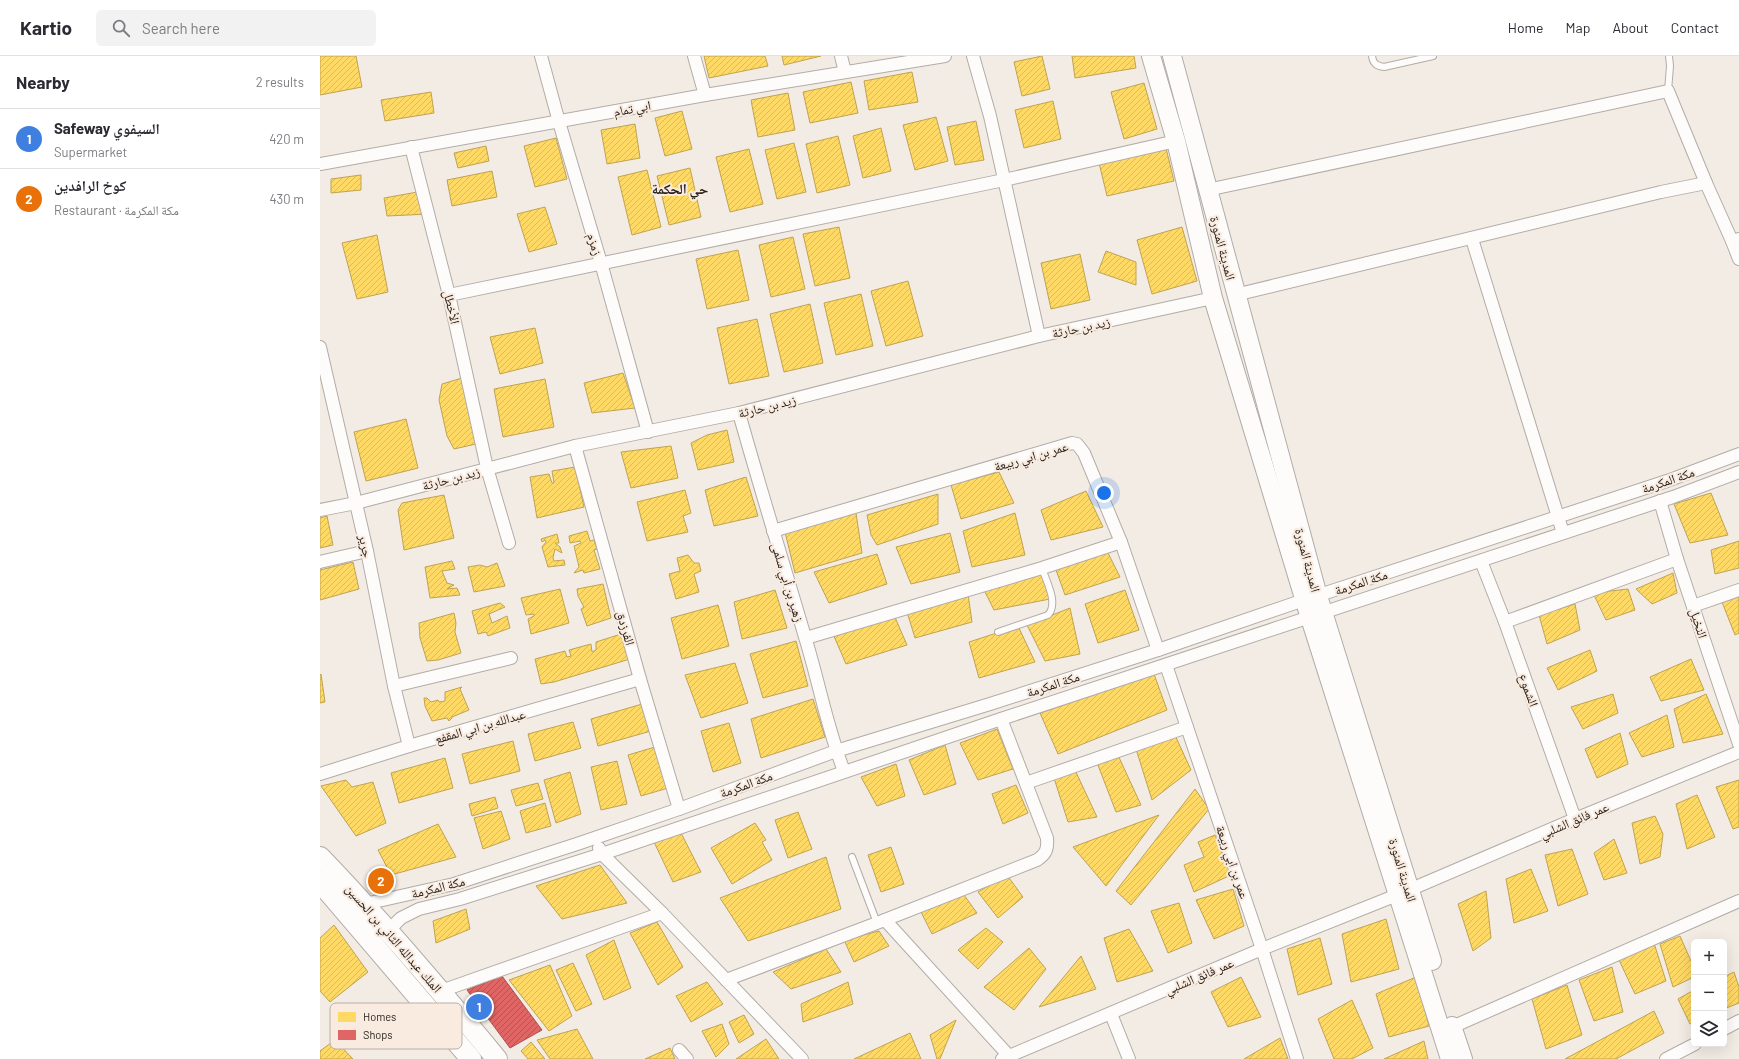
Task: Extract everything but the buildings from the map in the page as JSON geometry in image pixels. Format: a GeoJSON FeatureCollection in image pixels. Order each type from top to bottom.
{"type":"FeatureCollection","features":[{"type":"Feature","properties":{"kind":"main road"},"geometry":{"type":"LineString","coordinates":[[1151,56],[1176,141],[1213,298],[1314,607],[1403,892],[1450,1059]]}},
{"type":"Feature","properties":{"kind":"main road","name":"المدينة المنورة"},"geometry":{"type":"LineString","coordinates":[[1172,56],[1235,295],[1314,607]]}},
{"type":"Feature","properties":{"kind":"main road","name":"الملك عبدالله الثاني بن الحسين"},"geometry":{"type":"LineString","coordinates":[[320,857],[365,904],[387,932],[451,1003]]}},
{"type":"Feature","properties":{"kind":"main road","name":"الملك عبدالله الثاني بن الحسين"},"geometry":{"type":"LineString","coordinates":[[320,882],[423,1003]]}},
{"type":"Feature","properties":{"kind":"main road","name":"المدينة المنورة"},"geometry":{"type":"LineString","coordinates":[[1403,892],[1463,1059]]}},
{"type":"Feature","properties":{"kind":"main road","name":"الملك عبدالله الثاني بن الحسين"},"geometry":{"type":"LineString","coordinates":[[462,1016],[497,1059]]}},
{"type":"Feature","properties":{"kind":"main road","name":"الملك عبدالله الثاني بن الحسين"},"geometry":{"type":"LineString","coordinates":[[462,1048],[471,1059]]}},
{"type":"Feature","properties":{"kind":"street","name":"زمزم"},"geometry":{"type":"LineString","coordinates":[[541,56],[648,432]]}},
{"type":"Feature","properties":{"kind":"street"},"geometry":{"type":"LineString","coordinates":[[694,56],[705,95]]}},
{"type":"Feature","properties":{"kind":"street"},"geometry":{"type":"LineString","coordinates":[[841,56],[845,72]]}},
{"type":"Feature","properties":{"kind":"street","name":"ابي تمام"},"geometry":{"type":"LineString","coordinates":[[320,164],[705,95],[946,56]]}},
{"type":"Feature","properties":{"kind":"street"},"geometry":{"type":"LineString","coordinates":[[973,56],[990,116],[1039,336]]}},
{"type":"Feature","properties":{"kind":"street"},"geometry":{"type":"LineString","coordinates":[[1207,190],[1668,91],[1706,182],[1735,240],[1739,259]]}},
{"type":"Feature","properties":{"kind":"street"},"geometry":{"type":"LineString","coordinates":[[449,295],[1004,180],[1176,141]]}},
{"type":"Feature","properties":{"kind":"street","name":"الأخطل"},"geometry":{"type":"LineString","coordinates":[[411,147],[449,295],[487,468],[509,543]]}},
{"type":"Feature","properties":{"kind":"street"},"geometry":{"type":"LineString","coordinates":[[1235,295],[1706,182]]}},
{"type":"Feature","properties":{"kind":"street"},"geometry":{"type":"LineString","coordinates":[[1472,238],[1563,533]]}},
{"type":"Feature","properties":{"kind":"street","name":"زيد بن حارثة"},"geometry":{"type":"LineString","coordinates":[[320,510],[356,503],[575,446],[739,413],[1039,336],[1213,298]]}},
{"type":"Feature","properties":{"kind":"street","name":"جرير"},"geometry":{"type":"LineString","coordinates":[[320,347],[367,551],[394,686],[409,746]]}},
{"type":"Feature","properties":{"kind":"street","name":"زهير بن أبي سلمى"},"geometry":{"type":"LineString","coordinates":[[739,413],[806,638],[836,751],[844,771]]}},
{"type":"Feature","properties":{"kind":"street","name":"عمر بن ابي ربيعة"},"geometry":{"type":"LineString","coordinates":[[773,531],[1072,443],[1080,446],[1084,453],[1121,542],[1158,650]]}},
{"type":"Feature","properties":{"kind":"street","name":"الفرزدق"},"geometry":{"type":"LineString","coordinates":[[575,446],[640,679],[679,809]]}},
{"type":"Feature","properties":{"kind":"street","name":"مكة المكرمة"},"geometry":{"type":"LineString","coordinates":[[387,932],[401,918],[419,909],[460,899],[602,854],[1001,718],[1166,665],[1314,607],[1558,517],[1667,481],[1739,454]]}},
{"type":"Feature","properties":{"kind":"street","name":"مكة المكرمة"},"geometry":{"type":"LineString","coordinates":[[365,904],[454,884],[679,809],[836,751],[1158,650],[1481,561],[1660,501],[1739,472]]}},
{"type":"Feature","properties":{"kind":"street","name":"النخيل"},"geometry":{"type":"LineString","coordinates":[[1660,501],[1677,559],[1739,744]]}},
{"type":"Feature","properties":{"kind":"street"},"geometry":{"type":"LineString","coordinates":[[806,638],[1042,568],[1121,542]]}},
{"type":"Feature","properties":{"kind":"street"},"geometry":{"type":"LineString","coordinates":[[320,562],[367,551]]}},
{"type":"Feature","properties":{"kind":"street"},"geometry":{"type":"LineString","coordinates":[[1505,622],[1677,559]]}},
{"type":"Feature","properties":{"kind":"street","name":"الشموع"},"geometry":{"type":"LineString","coordinates":[[1481,561],[1505,622],[1575,819]]}},
{"type":"Feature","properties":{"kind":"street"},"geometry":{"type":"LineString","coordinates":[[1693,606],[1739,590]]}},
{"type":"Feature","properties":{"kind":"street"},"geometry":{"type":"LineString","coordinates":[[394,686],[511,658]]}},
{"type":"Feature","properties":{"kind":"street","name":"عمر بن ابي ربيعة"},"geometry":{"type":"LineString","coordinates":[[1166,665],[1297,1059]]}},
{"type":"Feature","properties":{"kind":"street","name":"عبدالله بن ابي المقفع"},"geometry":{"type":"LineString","coordinates":[[320,774],[409,746],[640,679]]}},
{"type":"Feature","properties":{"kind":"street"},"geometry":{"type":"LineString","coordinates":[[726,980],[881,922],[1037,860],[1044,855],[1048,847],[1047,838],[1001,718]]}},
{"type":"Feature","properties":{"kind":"street"},"geometry":{"type":"LineString","coordinates":[[1026,783],[1187,727]]}},
{"type":"Feature","properties":{"kind":"street","name":"عمر فائق الشلبي"},"geometry":{"type":"LineString","coordinates":[[1005,1057],[1739,752]]}},
{"type":"Feature","properties":{"kind":"street"},"geometry":{"type":"LineString","coordinates":[[593,838],[602,854],[662,913],[802,1059]]}},
{"type":"Feature","properties":{"kind":"street"},"geometry":{"type":"LineString","coordinates":[[454,884],[460,899]]}},
{"type":"Feature","properties":{"kind":"street"},"geometry":{"type":"LineString","coordinates":[[1452,1027],[1739,900]]}},
{"type":"Feature","properties":{"kind":"street"},"geometry":{"type":"LineString","coordinates":[[441,991],[662,913]]}},
{"type":"Feature","properties":{"kind":"street"},"geometry":{"type":"LineString","coordinates":[[881,922],[1005,1057]]}},
{"type":"Feature","properties":{"kind":"street"},"geometry":{"type":"LineString","coordinates":[[1111,1014],[1129,1059]]}},
{"type":"Feature","properties":{"kind":"street"},"geometry":{"type":"LineString","coordinates":[[1727,1027],[1739,1021]]}},
{"type":"Feature","properties":{"kind":"street"},"geometry":{"type":"LineString","coordinates":[[1666,1059],[1691,1046]]}},
{"type":"Feature","properties":{"kind":"lane"},"geometry":{"type":"LineString","coordinates":[[1372,56],[1373,61],[1377,66],[1384,67],[1433,56]]}},
{"type":"Feature","properties":{"kind":"lane"},"geometry":{"type":"LineString","coordinates":[[1668,91],[1670,66],[1669,56]]}},
{"type":"Feature","properties":{"kind":"lane"},"geometry":{"type":"LineString","coordinates":[[998,632],[1048,615],[1052,611],[1053,604],[1042,568]]}},
{"type":"Feature","properties":{"kind":"lane"},"geometry":{"type":"LineString","coordinates":[[852,857],[881,922]]}},
{"type":"Feature","properties":{"kind":"place","name":"كوخ الرافدين"},"geometry":{"type":"Point","coordinates":[381,881]}},
{"type":"Feature","properties":{"kind":"place","name":"Safeway السيفوي"},"geometry":{"type":"Point","coordinates":[479,1007]}},
{"type":"Feature","properties":{"kind":"district","name":"حي الحكمة"},"geometry":{"type":"Point","coordinates":[680,188]}}]}
